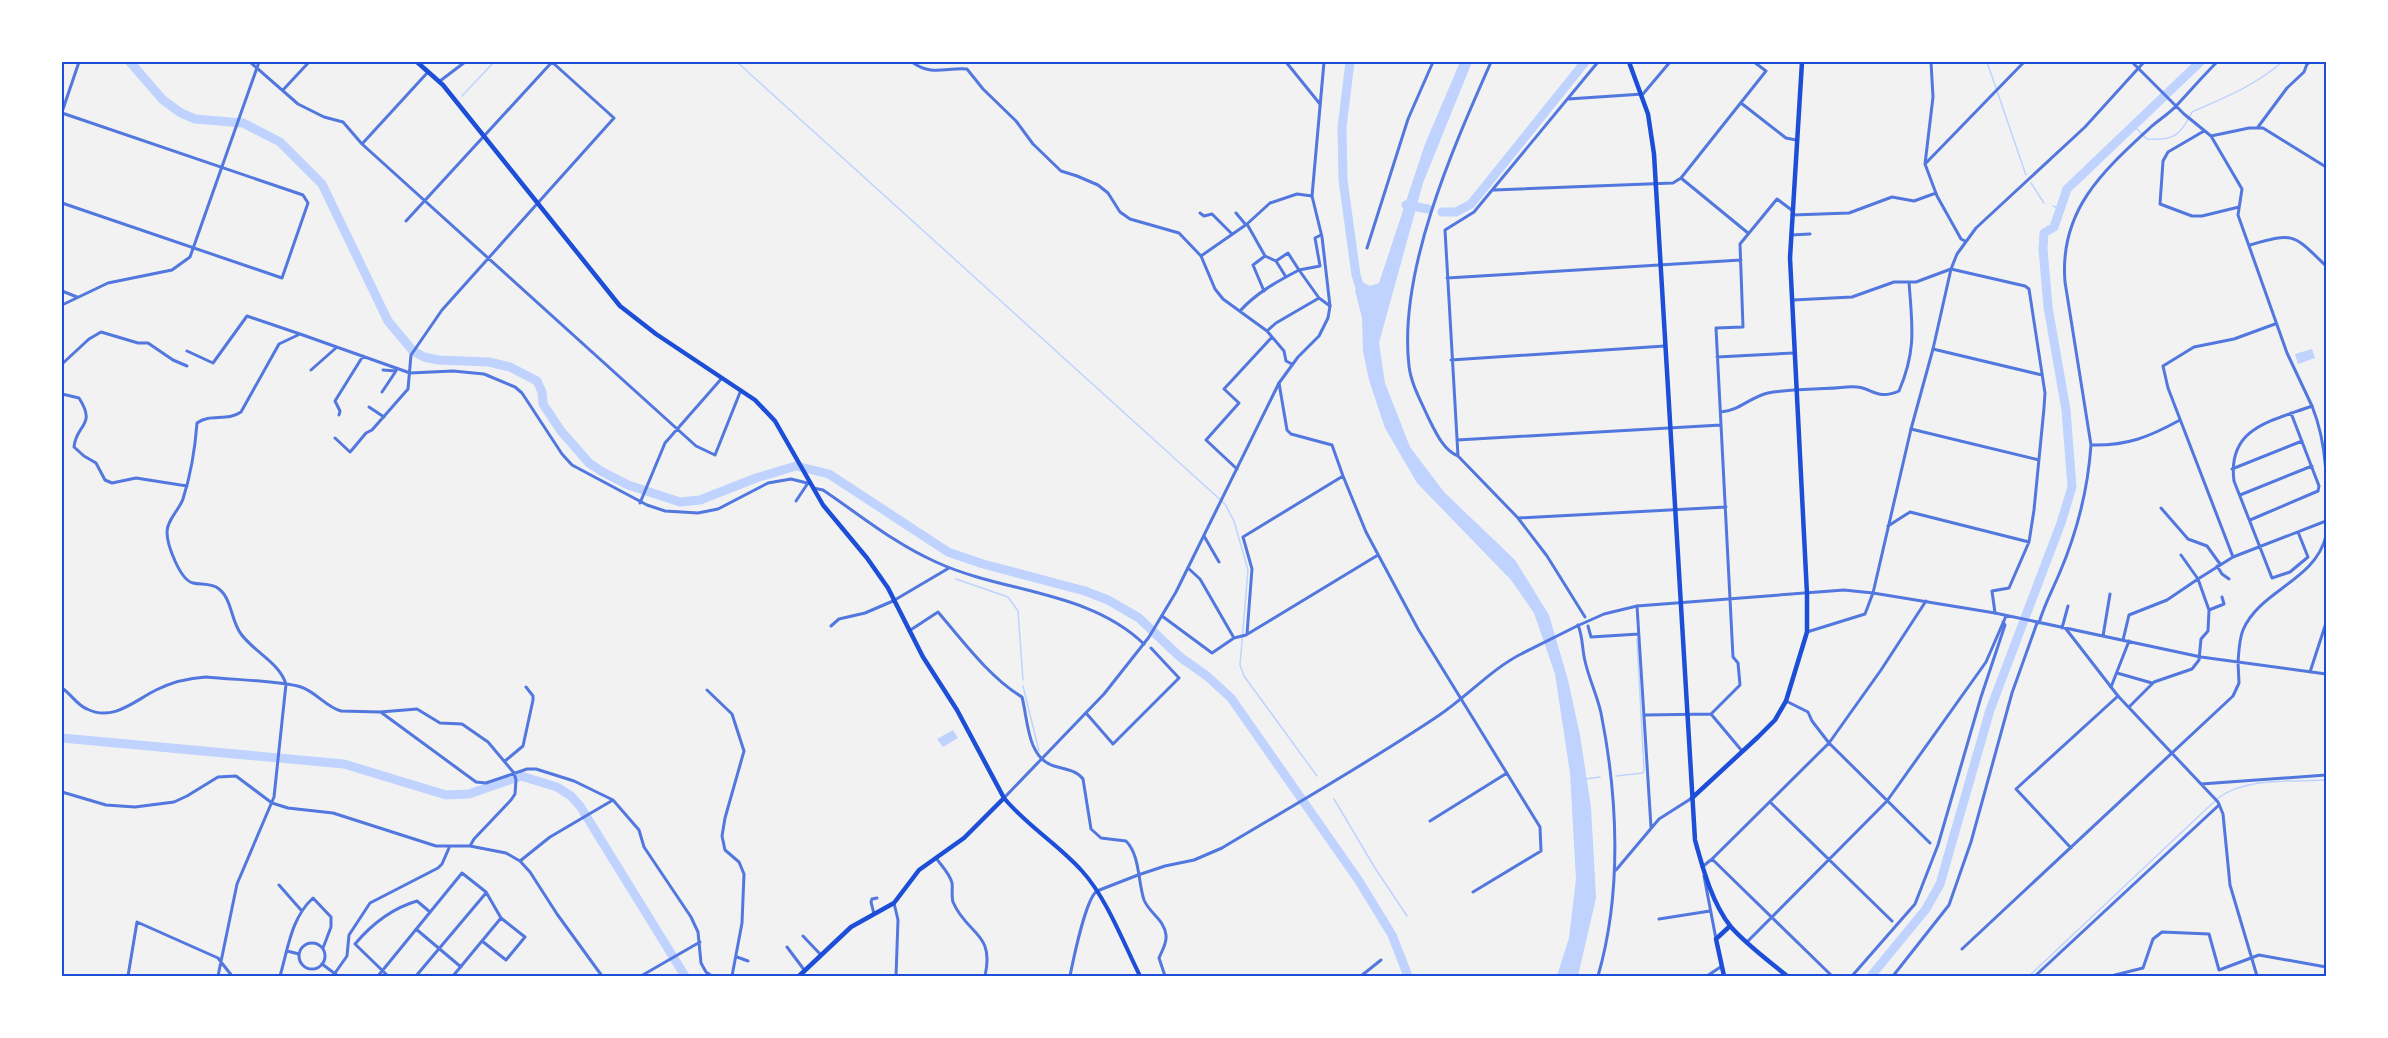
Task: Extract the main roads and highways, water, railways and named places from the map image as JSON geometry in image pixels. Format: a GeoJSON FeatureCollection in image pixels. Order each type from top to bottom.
{"type":"FeatureCollection","features":[{"type":"Feature","properties":{"kind":"main road"},"geometry":{"type":"LineString","coordinates":[[417,62],[440,81],[620,306],[656,334],[741,390],[769,414],[826,509],[881,577],[1004,798],[1083,872],[1097,891],[1140,976]]}},
{"type":"Feature","properties":{"kind":"main road"},"geometry":{"type":"LineString","coordinates":[[1629,62],[1643,94],[1652,134],[1695,840],[1702,866],[1730,926],[1787,976]]}},
{"type":"Feature","properties":{"kind":"main road"},"geometry":{"type":"LineString","coordinates":[[1692,798],[1775,720],[1786,701],[1807,632],[1807,594],[1791,300],[1792,213],[1802,62]]}},
{"type":"Feature","properties":{"kind":"main road"},"geometry":{"type":"LineString","coordinates":[[800,976],[851,927],[894,903],[919,870],[964,838],[1004,798]]}},
{"type":"Feature","properties":{"kind":"main road"},"geometry":{"type":"LineString","coordinates":[[1724,976],[1716,939],[1730,926]]}},
{"type":"Feature","properties":{"kind":"water"},"geometry":{"type":"Polygon","coordinates":[[[1460,62],[1472,62],[1423,183],[1379,343],[1385,383],[1410,447],[1444,492],[1515,560],[1549,615],[1568,680],[1580,735],[1591,807],[1596,898],[1578,976],[1557,976],[1569,938],[1576,879],[1570,773],[1555,674],[1534,613],[1511,580],[1417,483],[1385,428],[1369,380],[1363,351],[1362,318],[1355,290],[1362,282],[1370,286],[1379,283],[1425,144],[1460,62]]]}},
{"type":"Feature","properties":{"kind":"water"},"geometry":{"type":"Polygon","coordinates":[[[2312,349],[2315,358],[2298,364],[2295,354],[2312,349]]]}},
{"type":"Feature","properties":{"kind":"water"},"geometry":{"type":"Polygon","coordinates":[[[953,730],[958,738],[943,747],[937,739],[953,730]]]}},
{"type":"Feature","properties":{"kind":"waterway"},"geometry":{"type":"LineString","coordinates":[[130,62],[163,100],[181,113],[195,119],[243,123],[280,142],[322,184],[388,321],[413,351],[424,357],[438,360],[489,362],[510,367],[537,381],[542,392],[543,404],[561,431],[589,463],[601,471],[628,485],[680,502],[700,500],[756,478],[796,466],[829,474],[948,552],[983,564],[1085,591],[1108,600],[1139,618],[1180,657],[1207,676],[1231,698],[1359,881],[1392,935],[1408,976]]}},
{"type":"Feature","properties":{"kind":"waterway"},"geometry":{"type":"LineString","coordinates":[[462,96],[494,62]]}},
{"type":"Feature","properties":{"kind":"waterway"},"geometry":{"type":"LineString","coordinates":[[737,62],[1225,504],[1234,521],[1248,570],[1240,665],[1244,676],[1317,776]]}},
{"type":"Feature","properties":{"kind":"waterway"},"geometry":{"type":"LineString","coordinates":[[1350,62],[1342,127],[1343,180],[1356,275],[1363,297]]}},
{"type":"Feature","properties":{"kind":"waterway"},"geometry":{"type":"LineString","coordinates":[[1442,212],[1456,212],[1471,204],[1585,62]]}},
{"type":"Feature","properties":{"kind":"waterway"},"geometry":{"type":"LineString","coordinates":[[1987,62],[2026,175]]}},
{"type":"Feature","properties":{"kind":"waterway"},"geometry":{"type":"LineString","coordinates":[[1871,976],[1926,909],[1940,884],[1990,710],[2061,523],[2072,487],[2066,410],[2048,307],[2043,249],[2044,233],[2054,227],[2067,189],[2200,62]]}},
{"type":"Feature","properties":{"kind":"waterway"},"geometry":{"type":"LineString","coordinates":[[2133,125],[2147,139],[2164,139],[2176,135],[2192,112],[2251,84],[2282,62]]}},
{"type":"Feature","properties":{"kind":"waterway"},"geometry":{"type":"LineString","coordinates":[[2031,183],[2044,203]]}},
{"type":"Feature","properties":{"kind":"waterway"},"geometry":{"type":"LineString","coordinates":[[1406,205],[1428,209]]}},
{"type":"Feature","properties":{"kind":"waterway"},"geometry":{"type":"LineString","coordinates":[[2053,206],[2060,209]]}},
{"type":"Feature","properties":{"kind":"waterway"},"geometry":{"type":"LineString","coordinates":[[956,579],[1008,597],[1018,611],[1023,680]]}},
{"type":"Feature","properties":{"kind":"waterway"},"geometry":{"type":"LineString","coordinates":[[1616,776],[1643,773],[1644,770],[1637,639]]}},
{"type":"Feature","properties":{"kind":"waterway"},"geometry":{"type":"LineString","coordinates":[[1023,686],[1039,751]]}},
{"type":"Feature","properties":{"kind":"waterway"},"geometry":{"type":"LineString","coordinates":[[62,738],[344,764],[446,795],[469,794],[521,776],[557,787],[571,796],[580,806],[685,976]]}},
{"type":"Feature","properties":{"kind":"waterway"},"geometry":{"type":"LineString","coordinates":[[1586,779],[1600,777]]}},
{"type":"Feature","properties":{"kind":"waterway"},"geometry":{"type":"LineString","coordinates":[[2029,976],[2218,798],[2230,791],[2256,784],[2326,780]]}},
{"type":"Feature","properties":{"kind":"waterway"},"geometry":{"type":"LineString","coordinates":[[1334,799],[1407,916]]}}]}
